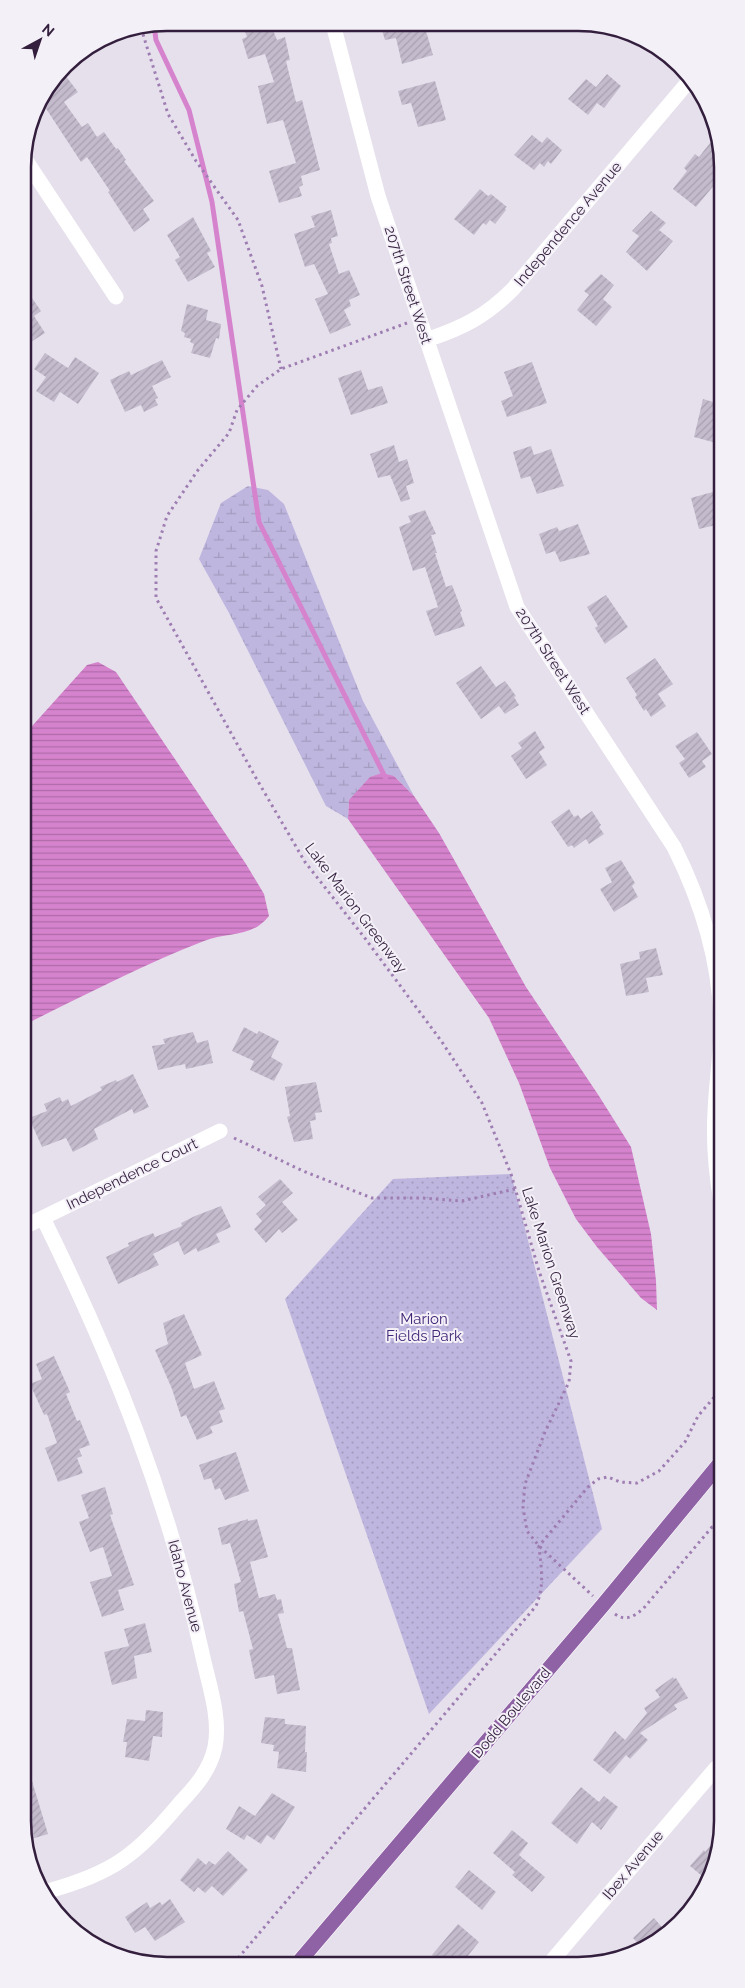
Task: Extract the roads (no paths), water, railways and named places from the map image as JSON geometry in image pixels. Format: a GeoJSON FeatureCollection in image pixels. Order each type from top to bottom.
{"type":"FeatureCollection","features":[{"type":"Feature","properties":{"kind":"main road","name":"Dodd Boulevard"},"geometry":{"type":"LineString","coordinates":[[303,1957],[603,1605],[713,1472]]}},
{"type":"Feature","properties":{"kind":"street","name":"207th Street West"},"geometry":{"type":"LineString","coordinates":[[335,31],[378,196],[517,607],[674,847],[689,877],[709,933],[714,960]]}},
{"type":"Feature","properties":{"kind":"street","name":"Independence Avenue"},"geometry":{"type":"LineString","coordinates":[[426,340],[468,325],[498,304],[513,289],[686,85]]}},
{"type":"Feature","properties":{"kind":"street"},"geometry":{"type":"LineString","coordinates":[[32,170],[116,297]]}},
{"type":"Feature","properties":{"kind":"street","name":"Independence Court"},"geometry":{"type":"LineString","coordinates":[[44,1218],[220,1131]]}},
{"type":"Feature","properties":{"kind":"street"},"geometry":{"type":"LineString","coordinates":[[31,1224],[44,1218]]}},
{"type":"Feature","properties":{"kind":"street","name":"Idaho Avenue"},"geometry":{"type":"LineString","coordinates":[[44,1218],[103,1344],[146,1456],[184,1580],[212,1698],[217,1735],[211,1761],[203,1776],[160,1828],[140,1847],[106,1871],[82,1881],[51,1890]]}},
{"type":"Feature","properties":{"kind":"street","name":"Ibex Avenue"},"geometry":{"type":"LineString","coordinates":[[555,1957],[713,1780]]}},
{"type":"Feature","properties":{"kind":"waterway"},"geometry":{"type":"LineString","coordinates":[[155,32],[156,40],[189,110],[212,202],[259,522],[386,779]]}},
{"type":"Feature","properties":{"kind":"park label","name":"Marion Fields Park"},"geometry":{"type":"Point","coordinates":[424,1328]}}]}
